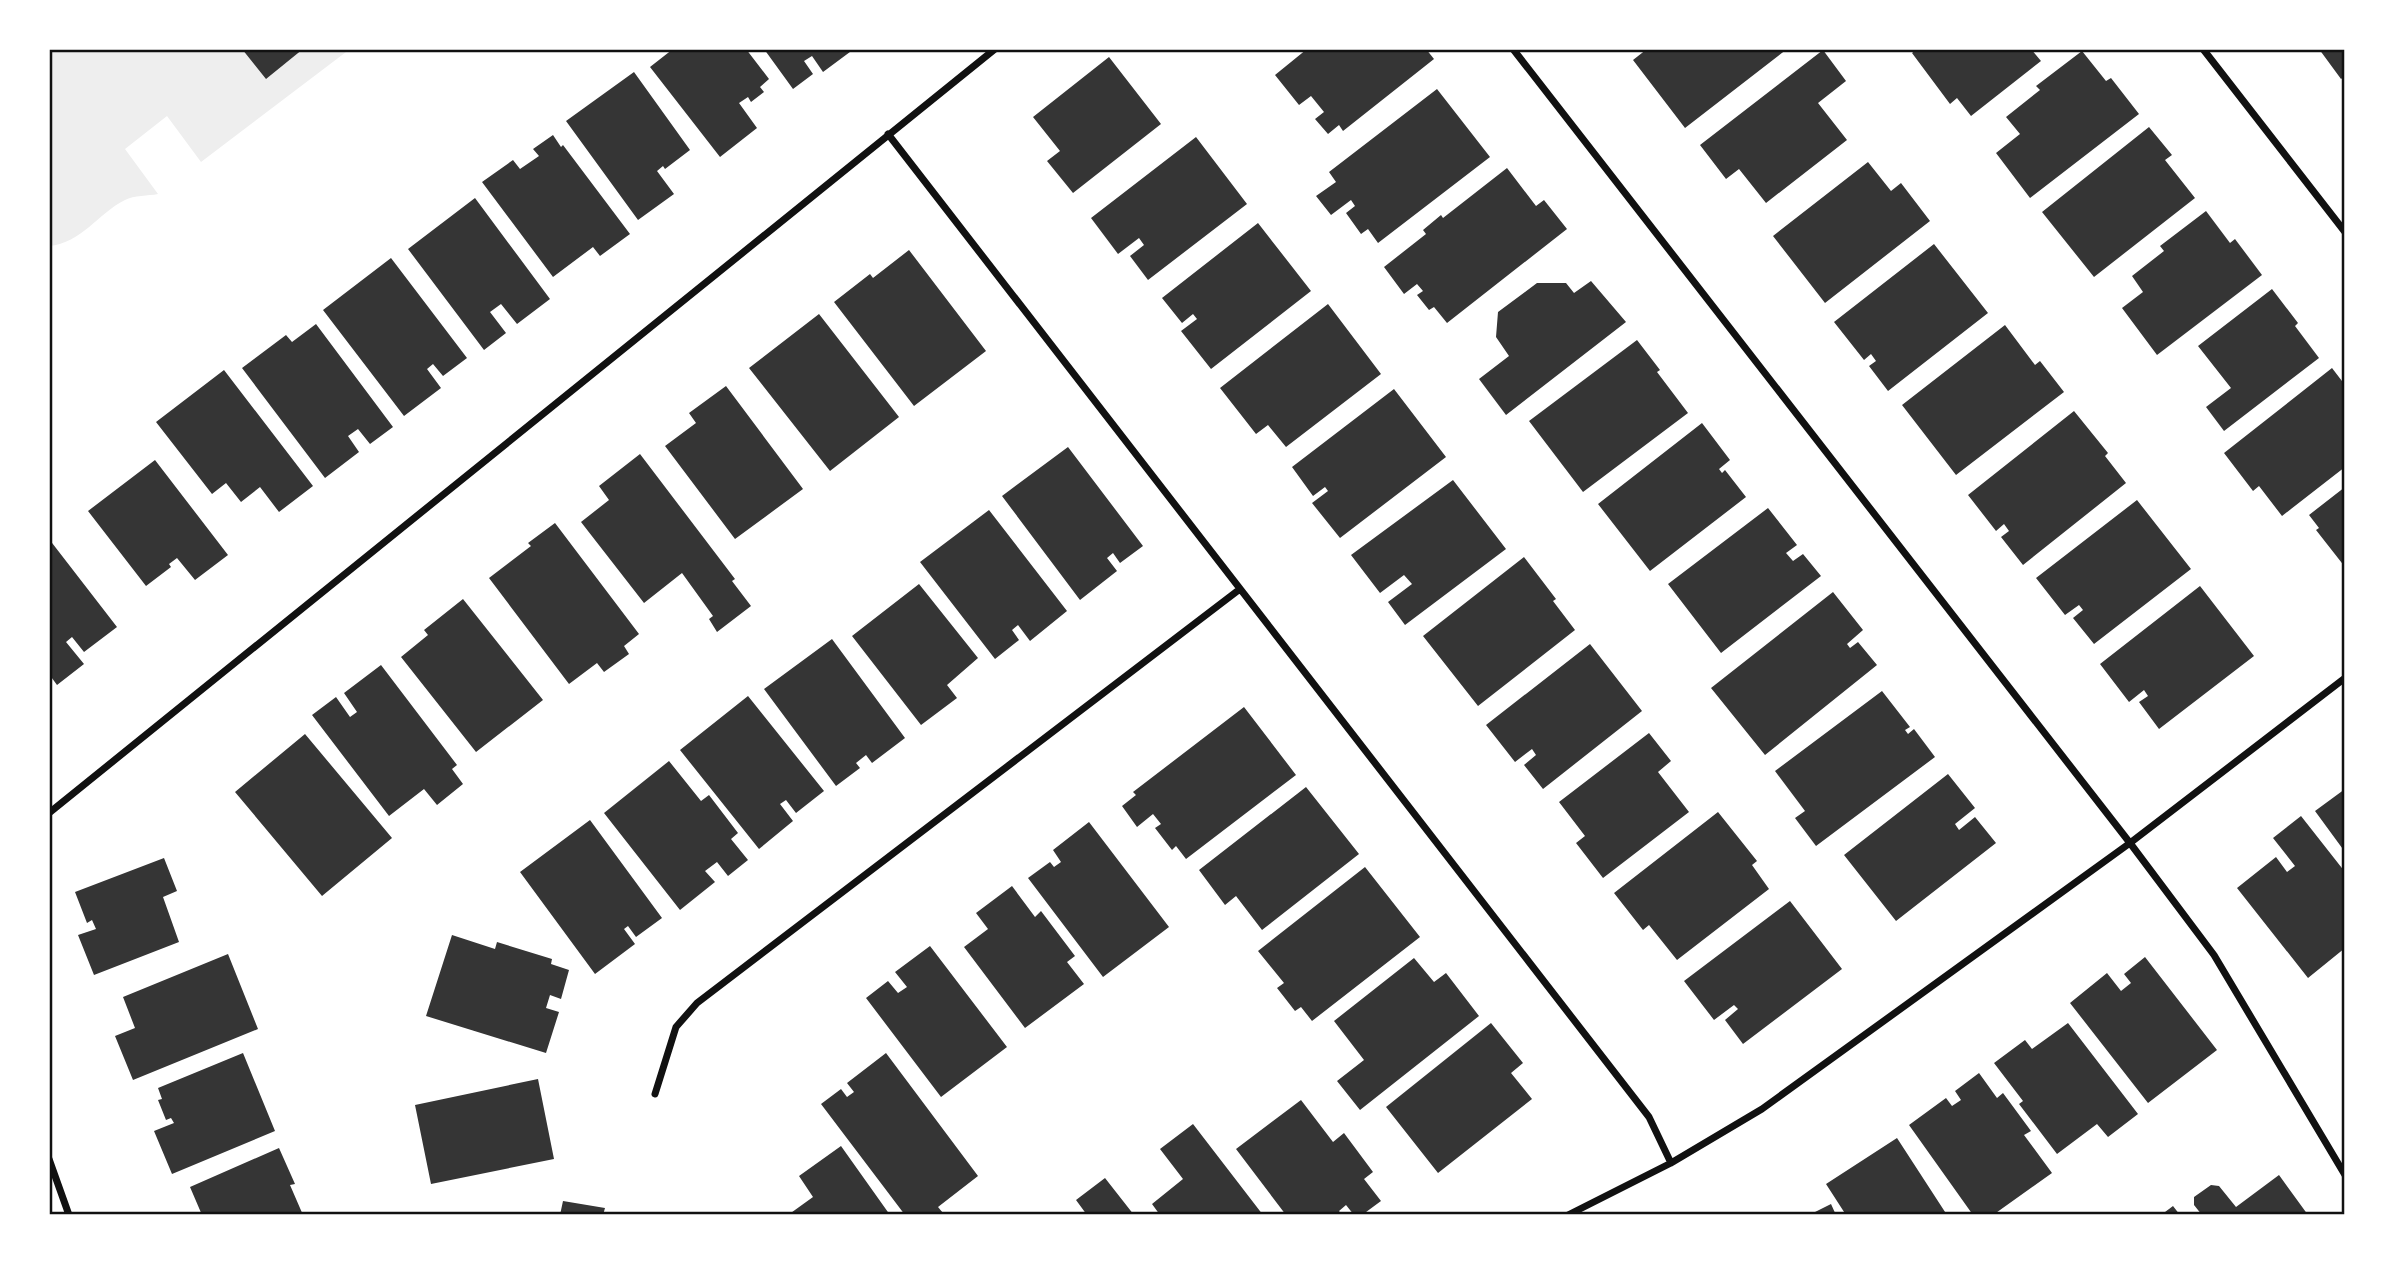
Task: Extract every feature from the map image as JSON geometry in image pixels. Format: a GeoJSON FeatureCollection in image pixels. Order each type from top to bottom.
{"type":"FeatureCollection","features":[{"type":"Feature","properties":{"kind":"street"},"geometry":{"type":"LineString","coordinates":[[49,813],[995,49]]}},
{"type":"Feature","properties":{"kind":"street"},"geometry":{"type":"LineString","coordinates":[[1513,49],[2130,843],[2214,956],[2345,1175]]}},
{"type":"Feature","properties":{"kind":"street"},"geometry":{"type":"LineString","coordinates":[[2203,49],[2345,232]]}},
{"type":"Feature","properties":{"kind":"street"},"geometry":{"type":"LineString","coordinates":[[888,134],[1648,1117],[1671,1163]]}},
{"type":"Feature","properties":{"kind":"street"},"geometry":{"type":"LineString","coordinates":[[655,1094],[676,1027],[697,1003],[1240,589]]}},
{"type":"Feature","properties":{"kind":"street"},"geometry":{"type":"LineString","coordinates":[[1568,1215],[1671,1163],[1762,1109],[2130,843],[2345,678]]}},
{"type":"Feature","properties":{"kind":"street"},"geometry":{"type":"LineString","coordinates":[[49,1159],[69,1215]]}},
{"type":"Feature","properties":{"kind":"shaded area"},"geometry":{"type":"Polygon","coordinates":[[[49,49],[242,49],[266,78],[303,49],[350,49],[201,162],[167,116],[125,149],[158,194],[125,200],[71,240],[49,246],[49,49]]]}},
{"type":"Feature","properties":{"kind":"building"},"geometry":{"type":"Polygon","coordinates":[[[242,49],[303,49],[266,79],[242,49]]]}},
{"type":"Feature","properties":{"kind":"building"},"geometry":{"type":"Polygon","coordinates":[[[673,49],[746,49],[769,79],[760,87],[764,92],[751,102],[748,97],[739,103],[757,128],[720,157],[650,67],[673,49]]]}},
{"type":"Feature","properties":{"kind":"building"},"geometry":{"type":"Polygon","coordinates":[[[764,49],[854,49],[823,72],[812,56],[804,61],[813,74],[793,89],[764,49]]]}},
{"type":"Feature","properties":{"kind":"building"},"geometry":{"type":"Polygon","coordinates":[[[1307,49],[1426,49],[1434,59],[1343,131],[1339,125],[1328,134],[1315,119],[1324,112],[1311,96],[1299,105],[1275,75],[1307,49]]]}},
{"type":"Feature","properties":{"kind":"building"},"geometry":{"type":"Polygon","coordinates":[[[1647,49],[1787,49],[1685,128],[1633,60],[1647,49]]]}},
{"type":"Feature","properties":{"kind":"building"},"geometry":{"type":"Polygon","coordinates":[[[1917,49],[2031,49],[2041,61],[1971,116],[1957,98],[1950,104],[1912,53],[1917,49]]]}},
{"type":"Feature","properties":{"kind":"building"},"geometry":{"type":"Polygon","coordinates":[[[2319,49],[2345,49],[2345,76],[2341,79],[2319,49]]]}},
{"type":"Feature","properties":{"kind":"building"},"geometry":{"type":"Polygon","coordinates":[[[1823,50],[1846,81],[1818,103],[1847,140],[1766,203],[1739,169],[1726,179],[1700,145],[1823,50]]]}},
{"type":"Feature","properties":{"kind":"building"},"geometry":{"type":"Polygon","coordinates":[[[2082,51],[2106,81],[2111,78],[2139,114],[2030,198],[1996,153],[2020,134],[2006,117],[2040,90],[2036,86],[2082,51]]]}},
{"type":"Feature","properties":{"kind":"building"},"geometry":{"type":"Polygon","coordinates":[[[1109,57],[1161,124],[1073,193],[1047,161],[1060,151],[1033,117],[1109,57]]]}},
{"type":"Feature","properties":{"kind":"building"},"geometry":{"type":"Polygon","coordinates":[[[634,72],[690,150],[665,169],[663,166],[657,171],[674,194],[638,220],[566,121],[634,72]]]}},
{"type":"Feature","properties":{"kind":"building"},"geometry":{"type":"Polygon","coordinates":[[[1437,89],[1490,157],[1378,243],[1368,229],[1361,234],[1346,213],[1355,206],[1351,200],[1331,215],[1316,196],[1336,182],[1329,172],[1437,89]]]}},
{"type":"Feature","properties":{"kind":"building"},"geometry":{"type":"Polygon","coordinates":[[[2149,127],[2172,155],[2165,160],[2195,198],[2094,277],[2042,212],[2149,127]]]}},
{"type":"Feature","properties":{"kind":"building"},"geometry":{"type":"Polygon","coordinates":[[[553,135],[630,234],[600,256],[593,247],[553,277],[482,182],[513,160],[520,169],[539,156],[533,149],[553,135]]]}},
{"type":"Feature","properties":{"kind":"building"},"geometry":{"type":"Polygon","coordinates":[[[1196,137],[1247,204],[1148,280],[1130,256],[1144,245],[1139,238],[1118,254],[1091,218],[1196,137]]]}},
{"type":"Feature","properties":{"kind":"building"},"geometry":{"type":"Polygon","coordinates":[[[1868,162],[1891,191],[1901,183],[1930,221],[1825,303],[1773,236],[1868,162]]]}},
{"type":"Feature","properties":{"kind":"building"},"geometry":{"type":"Polygon","coordinates":[[[1507,168],[1536,206],[1544,200],[1567,229],[1447,323],[1434,307],[1429,310],[1417,295],[1423,291],[1417,284],[1404,294],[1384,267],[1426,234],[1423,230],[1441,215],[1443,218],[1507,168]]]}},
{"type":"Feature","properties":{"kind":"building"},"geometry":{"type":"Polygon","coordinates":[[[475,198],[550,299],[517,324],[501,304],[490,312],[506,333],[484,350],[408,249],[475,198]]]}},
{"type":"Feature","properties":{"kind":"building"},"geometry":{"type":"Polygon","coordinates":[[[2206,211],[2230,243],[2235,239],[2262,275],[2157,355],[2122,308],[2143,292],[2132,276],[2164,251],[2160,246],[2206,211]]]}},
{"type":"Feature","properties":{"kind":"building"},"geometry":{"type":"Polygon","coordinates":[[[1258,223],[1311,291],[1211,369],[1181,331],[1197,319],[1193,314],[1182,323],[1162,298],[1258,223]]]}},
{"type":"Feature","properties":{"kind":"building"},"geometry":{"type":"Polygon","coordinates":[[[1934,244],[1988,313],[1888,391],[1869,366],[1876,361],[1871,354],[1864,360],[1834,322],[1934,244]]]}},
{"type":"Feature","properties":{"kind":"building"},"geometry":{"type":"Polygon","coordinates":[[[909,250],[986,351],[914,406],[834,302],[870,274],[873,278],[909,250]]]}},
{"type":"Feature","properties":{"kind":"building"},"geometry":{"type":"Polygon","coordinates":[[[391,258],[467,358],[443,376],[433,364],[427,369],[441,388],[404,416],[323,310],[391,258]]]}},
{"type":"Feature","properties":{"kind":"building"},"geometry":{"type":"Polygon","coordinates":[[[1591,281],[1626,322],[1506,415],[1479,379],[1509,356],[1496,337],[1498,312],[1537,283],[1566,283],[1574,293],[1591,281]]]}},
{"type":"Feature","properties":{"kind":"building"},"geometry":{"type":"Polygon","coordinates":[[[2272,289],[2298,323],[2295,326],[2319,358],[2224,431],[2206,407],[2231,388],[2198,346],[2272,289]]]}},
{"type":"Feature","properties":{"kind":"building"},"geometry":{"type":"Polygon","coordinates":[[[1328,304],[1381,374],[1286,447],[1268,425],[1256,434],[1220,388],[1328,304]]]}},
{"type":"Feature","properties":{"kind":"building"},"geometry":{"type":"Polygon","coordinates":[[[819,314],[899,417],[830,471],[749,368],[819,314]]]}},
{"type":"Feature","properties":{"kind":"building"},"geometry":{"type":"Polygon","coordinates":[[[316,324],[393,427],[370,444],[358,429],[348,436],[359,452],[325,478],[242,368],[286,335],[292,342],[316,324]]]}},
{"type":"Feature","properties":{"kind":"building"},"geometry":{"type":"Polygon","coordinates":[[[2005,325],[2035,365],[2040,361],[2064,392],[1956,475],[1902,405],[2005,325]]]}},
{"type":"Feature","properties":{"kind":"building"},"geometry":{"type":"Polygon","coordinates":[[[1637,340],[1688,413],[1583,492],[1529,421],[1637,340]]]}},
{"type":"Feature","properties":{"kind":"building"},"geometry":{"type":"Polygon","coordinates":[[[2332,368],[2345,385],[2345,467],[2282,516],[2259,486],[2253,491],[2224,453],[2332,368]]]}},
{"type":"Feature","properties":{"kind":"building"},"geometry":{"type":"Polygon","coordinates":[[[224,370],[313,486],[279,512],[260,487],[241,502],[226,483],[212,494],[156,422],[224,370]]]}},
{"type":"Feature","properties":{"kind":"building"},"geometry":{"type":"Polygon","coordinates":[[[726,386],[803,489],[735,539],[665,446],[696,423],[689,413],[726,386]]]}},
{"type":"Feature","properties":{"kind":"building"},"geometry":{"type":"Polygon","coordinates":[[[1394,389],[1446,457],[1340,538],[1312,503],[1328,491],[1325,487],[1313,496],[1292,467],[1394,389]]]}},
{"type":"Feature","properties":{"kind":"building"},"geometry":{"type":"Polygon","coordinates":[[[2074,411],[2108,453],[2105,456],[2126,483],[2023,565],[2001,537],[2009,531],[2004,524],[1996,531],[1968,495],[2074,411]]]}},
{"type":"Feature","properties":{"kind":"building"},"geometry":{"type":"Polygon","coordinates":[[[1702,423],[1730,460],[1719,469],[1722,473],[1725,470],[1746,497],[1650,571],[1598,504],[1702,423]]]}},
{"type":"Feature","properties":{"kind":"building"},"geometry":{"type":"Polygon","coordinates":[[[1068,447],[1143,546],[1120,563],[1113,553],[1107,558],[1117,571],[1080,600],[1002,496],[1068,447]]]}},
{"type":"Feature","properties":{"kind":"building"},"geometry":{"type":"Polygon","coordinates":[[[640,454],[735,579],[732,581],[751,606],[717,632],[709,619],[713,616],[682,573],[644,603],[581,522],[609,500],[599,486],[640,454]]]}},
{"type":"Feature","properties":{"kind":"building"},"geometry":{"type":"Polygon","coordinates":[[[155,460],[228,555],[195,580],[177,558],[169,564],[171,567],[146,586],[88,511],[155,460]]]}},
{"type":"Feature","properties":{"kind":"building"},"geometry":{"type":"Polygon","coordinates":[[[1453,480],[1506,549],[1405,625],[1388,602],[1412,584],[1404,575],[1380,593],[1351,555],[1453,480]]]}},
{"type":"Feature","properties":{"kind":"building"},"geometry":{"type":"Polygon","coordinates":[[[2345,487],[2345,567],[2316,530],[2319,528],[2309,515],[2345,487]]]}},
{"type":"Feature","properties":{"kind":"building"},"geometry":{"type":"Polygon","coordinates":[[[2137,500],[2191,569],[2094,644],[2073,618],[2083,610],[2079,605],[2065,615],[2036,578],[2137,500]]]}},
{"type":"Feature","properties":{"kind":"building"},"geometry":{"type":"Polygon","coordinates":[[[1768,508],[1797,545],[1786,553],[1793,561],[1803,554],[1821,576],[1721,653],[1668,584],[1768,508]]]}},
{"type":"Feature","properties":{"kind":"building"},"geometry":{"type":"Polygon","coordinates":[[[989,510],[1067,611],[1030,641],[1018,625],[1012,630],[1019,640],[995,659],[920,562],[989,510]]]}},
{"type":"Feature","properties":{"kind":"building"},"geometry":{"type":"Polygon","coordinates":[[[555,523],[639,634],[624,646],[629,654],[604,672],[597,663],[569,684],[489,578],[531,546],[528,543],[555,523]]]}},
{"type":"Feature","properties":{"kind":"building"},"geometry":{"type":"Polygon","coordinates":[[[49,539],[117,627],[84,652],[72,637],[66,642],[84,664],[57,685],[49,674],[49,539]]]}},
{"type":"Feature","properties":{"kind":"building"},"geometry":{"type":"Polygon","coordinates":[[[1524,557],[1556,599],[1553,601],[1575,630],[1478,706],[1423,636],[1524,557]]]}},
{"type":"Feature","properties":{"kind":"building"},"geometry":{"type":"Polygon","coordinates":[[[919,584],[978,658],[947,685],[957,698],[921,725],[852,636],[919,584]]]}},
{"type":"Feature","properties":{"kind":"building"},"geometry":{"type":"Polygon","coordinates":[[[2200,586],[2254,656],[2159,729],[2139,702],[2148,696],[2144,690],[2129,702],[2100,664],[2200,586]]]}},
{"type":"Feature","properties":{"kind":"building"},"geometry":{"type":"Polygon","coordinates":[[[1833,592],[1863,630],[1847,644],[1850,648],[1858,642],[1877,665],[1765,755],[1711,688],[1833,592]]]}},
{"type":"Feature","properties":{"kind":"building"},"geometry":{"type":"Polygon","coordinates":[[[463,599],[543,700],[476,752],[401,657],[428,635],[424,630],[463,599]]]}},
{"type":"Feature","properties":{"kind":"building"},"geometry":{"type":"Polygon","coordinates":[[[832,639],[905,738],[872,763],[866,755],[856,763],[860,768],[836,786],[764,689],[832,639]]]}},
{"type":"Feature","properties":{"kind":"building"},"geometry":{"type":"Polygon","coordinates":[[[1590,644],[1642,711],[1543,789],[1524,765],[1536,755],[1532,749],[1515,762],[1486,725],[1590,644]]]}},
{"type":"Feature","properties":{"kind":"building"},"geometry":{"type":"Polygon","coordinates":[[[381,665],[457,765],[452,769],[463,784],[437,805],[424,789],[389,816],[312,715],[336,697],[350,717],[357,712],[344,693],[381,665]]]}},
{"type":"Feature","properties":{"kind":"building"},"geometry":{"type":"Polygon","coordinates":[[[1882,691],[1910,727],[1905,730],[1908,734],[1914,729],[1935,757],[1816,846],[1795,818],[1805,811],[1775,771],[1882,691]]]}},
{"type":"Feature","properties":{"kind":"building"},"geometry":{"type":"Polygon","coordinates":[[[748,696],[824,791],[796,813],[786,800],[780,804],[793,821],[759,849],[680,750],[748,696]]]}},
{"type":"Feature","properties":{"kind":"building"},"geometry":{"type":"Polygon","coordinates":[[[1244,707],[1296,775],[1186,859],[1176,846],[1172,850],[1155,828],[1161,824],[1153,814],[1137,827],[1122,806],[1136,795],[1133,792],[1244,707]]]}},
{"type":"Feature","properties":{"kind":"building"},"geometry":{"type":"Polygon","coordinates":[[[1649,733],[1671,761],[1658,772],[1689,812],[1603,878],[1576,843],[1585,836],[1559,802],[1649,733]]]}},
{"type":"Feature","properties":{"kind":"building"},"geometry":{"type":"Polygon","coordinates":[[[305,734],[392,838],[322,896],[235,792],[305,734]]]}},
{"type":"Feature","properties":{"kind":"building"},"geometry":{"type":"Polygon","coordinates":[[[669,761],[701,801],[709,795],[738,833],[731,839],[748,860],[728,876],[717,862],[705,871],[715,882],[680,910],[604,813],[669,761]]]}},
{"type":"Feature","properties":{"kind":"building"},"geometry":{"type":"Polygon","coordinates":[[[1948,774],[1975,808],[1955,824],[1959,830],[1975,817],[1996,843],[1896,921],[1844,855],[1948,774]]]}},
{"type":"Feature","properties":{"kind":"building"},"geometry":{"type":"Polygon","coordinates":[[[1306,787],[1359,854],[1262,930],[1236,896],[1225,905],[1199,870],[1306,787]]]}},
{"type":"Feature","properties":{"kind":"building"},"geometry":{"type":"Polygon","coordinates":[[[2345,789],[2345,852],[2315,811],[2345,789]]]}},
{"type":"Feature","properties":{"kind":"building"},"geometry":{"type":"Polygon","coordinates":[[[1718,812],[1757,861],[1752,865],[1769,889],[1677,960],[1649,925],[1643,930],[1614,893],[1718,812]]]}},
{"type":"Feature","properties":{"kind":"building"},"geometry":{"type":"Polygon","coordinates":[[[2301,816],[2345,872],[2345,948],[2308,978],[2237,888],[2276,857],[2287,872],[2295,866],[2273,838],[2301,816]]]}},
{"type":"Feature","properties":{"kind":"building"},"geometry":{"type":"Polygon","coordinates":[[[590,820],[662,918],[636,937],[628,926],[624,929],[635,944],[595,974],[520,872],[590,820]]]}},
{"type":"Feature","properties":{"kind":"building"},"geometry":{"type":"Polygon","coordinates":[[[1089,822],[1169,927],[1103,977],[1028,878],[1050,862],[1054,867],[1061,862],[1053,850],[1089,822]]]}},
{"type":"Feature","properties":{"kind":"building"},"geometry":{"type":"Polygon","coordinates":[[[164,858],[177,891],[163,897],[179,942],[94,975],[78,935],[96,929],[92,920],[87,923],[75,892],[164,858]]]}},
{"type":"Feature","properties":{"kind":"building"},"geometry":{"type":"Polygon","coordinates":[[[1365,867],[1420,937],[1312,1021],[1301,1007],[1295,1011],[1277,988],[1284,983],[1258,951],[1365,867]]]}},
{"type":"Feature","properties":{"kind":"building"},"geometry":{"type":"Polygon","coordinates":[[[1012,886],[1035,917],[1041,911],[1075,956],[1067,962],[1084,984],[1025,1028],[964,947],[988,929],[976,913],[1012,886]]]}},
{"type":"Feature","properties":{"kind":"building"},"geometry":{"type":"Polygon","coordinates":[[[1790,901],[1842,969],[1743,1044],[1725,1020],[1738,1009],[1734,1005],[1714,1020],[1684,981],[1790,901]]]}},
{"type":"Feature","properties":{"kind":"building"},"geometry":{"type":"Polygon","coordinates":[[[452,935],[495,949],[497,942],[552,959],[551,964],[569,970],[561,999],[550,995],[546,1008],[559,1012],[546,1053],[426,1016],[452,935]]]}},
{"type":"Feature","properties":{"kind":"building"},"geometry":{"type":"Polygon","coordinates":[[[930,946],[1007,1047],[941,1097],[866,998],[888,981],[898,993],[907,987],[895,972],[930,946]]]}},
{"type":"Feature","properties":{"kind":"building"},"geometry":{"type":"Polygon","coordinates":[[[228,954],[258,1029],[133,1080],[115,1036],[135,1028],[123,997],[228,954]]]}},
{"type":"Feature","properties":{"kind":"building"},"geometry":{"type":"Polygon","coordinates":[[[2145,957],[2217,1050],[2148,1103],[2070,1003],[2107,973],[2121,991],[2131,983],[2124,974],[2145,957]]]}},
{"type":"Feature","properties":{"kind":"building"},"geometry":{"type":"Polygon","coordinates":[[[1414,958],[1434,982],[1446,973],[1479,1016],[1360,1110],[1337,1081],[1364,1060],[1334,1021],[1414,958]]]}},
{"type":"Feature","properties":{"kind":"building"},"geometry":{"type":"Polygon","coordinates":[[[1491,1023],[1523,1063],[1511,1073],[1532,1099],[1438,1173],[1386,1107],[1491,1023]]]}},
{"type":"Feature","properties":{"kind":"building"},"geometry":{"type":"Polygon","coordinates":[[[2068,1023],[2138,1114],[2108,1137],[2097,1124],[2057,1154],[2019,1104],[2023,1101],[1994,1063],[2025,1040],[2032,1049],[2068,1023]]]}},
{"type":"Feature","properties":{"kind":"building"},"geometry":{"type":"Polygon","coordinates":[[[243,1053],[275,1131],[172,1174],[154,1131],[174,1123],[171,1118],[166,1120],[158,1100],[162,1099],[158,1088],[243,1053]]]}},
{"type":"Feature","properties":{"kind":"building"},"geometry":{"type":"Polygon","coordinates":[[[886,1053],[978,1176],[938,1207],[943,1213],[940,1215],[905,1215],[821,1104],[841,1089],[847,1097],[854,1092],[847,1083],[886,1053]]]}},
{"type":"Feature","properties":{"kind":"building"},"geometry":{"type":"Polygon","coordinates":[[[1979,1073],[1997,1098],[2003,1093],[2031,1131],[2024,1135],[2052,1173],[1993,1215],[1973,1215],[1909,1125],[1946,1098],[1952,1106],[1961,1100],[1955,1091],[1979,1073]]]}},
{"type":"Feature","properties":{"kind":"building"},"geometry":{"type":"Polygon","coordinates":[[[538,1079],[554,1159],[431,1184],[415,1105],[538,1079]]]}},
{"type":"Feature","properties":{"kind":"building"},"geometry":{"type":"Polygon","coordinates":[[[1301,1100],[1333,1142],[1344,1133],[1373,1172],[1364,1179],[1381,1201],[1362,1215],[1354,1215],[1346,1205],[1339,1211],[1342,1215],[1286,1215],[1236,1149],[1301,1100]]]}},
{"type":"Feature","properties":{"kind":"building"},"geometry":{"type":"Polygon","coordinates":[[[1193,1124],[1263,1215],[1160,1215],[1152,1204],[1183,1179],[1160,1149],[1193,1124]]]}},
{"type":"Feature","properties":{"kind":"building"},"geometry":{"type":"Polygon","coordinates":[[[1897,1138],[1947,1215],[1846,1215],[1826,1184],[1897,1138]]]}},
{"type":"Feature","properties":{"kind":"building"},"geometry":{"type":"Polygon","coordinates":[[[841,1146],[890,1215],[788,1215],[813,1197],[799,1176],[841,1146]]]}},
{"type":"Feature","properties":{"kind":"building"},"geometry":{"type":"Polygon","coordinates":[[[279,1148],[295,1184],[290,1185],[303,1215],[202,1215],[190,1187],[279,1148]]]}},
{"type":"Feature","properties":{"kind":"building"},"geometry":{"type":"Polygon","coordinates":[[[2279,1175],[2308,1215],[2202,1215],[2194,1205],[2194,1197],[2211,1185],[2219,1186],[2236,1207],[2279,1175]]]}},
{"type":"Feature","properties":{"kind":"building"},"geometry":{"type":"Polygon","coordinates":[[[1105,1178],[1134,1215],[1087,1215],[1076,1200],[1105,1178]]]}},
{"type":"Feature","properties":{"kind":"building"},"geometry":{"type":"Polygon","coordinates":[[[563,1201],[605,1208],[603,1215],[560,1215],[563,1201]]]}},
{"type":"Feature","properties":{"kind":"building"},"geometry":{"type":"Polygon","coordinates":[[[1831,1204],[1836,1215],[1809,1215],[1831,1204]]]}},
{"type":"Feature","properties":{"kind":"building"},"geometry":{"type":"Polygon","coordinates":[[[2173,1206],[2180,1215],[2161,1215],[2173,1206]]]}}]}
